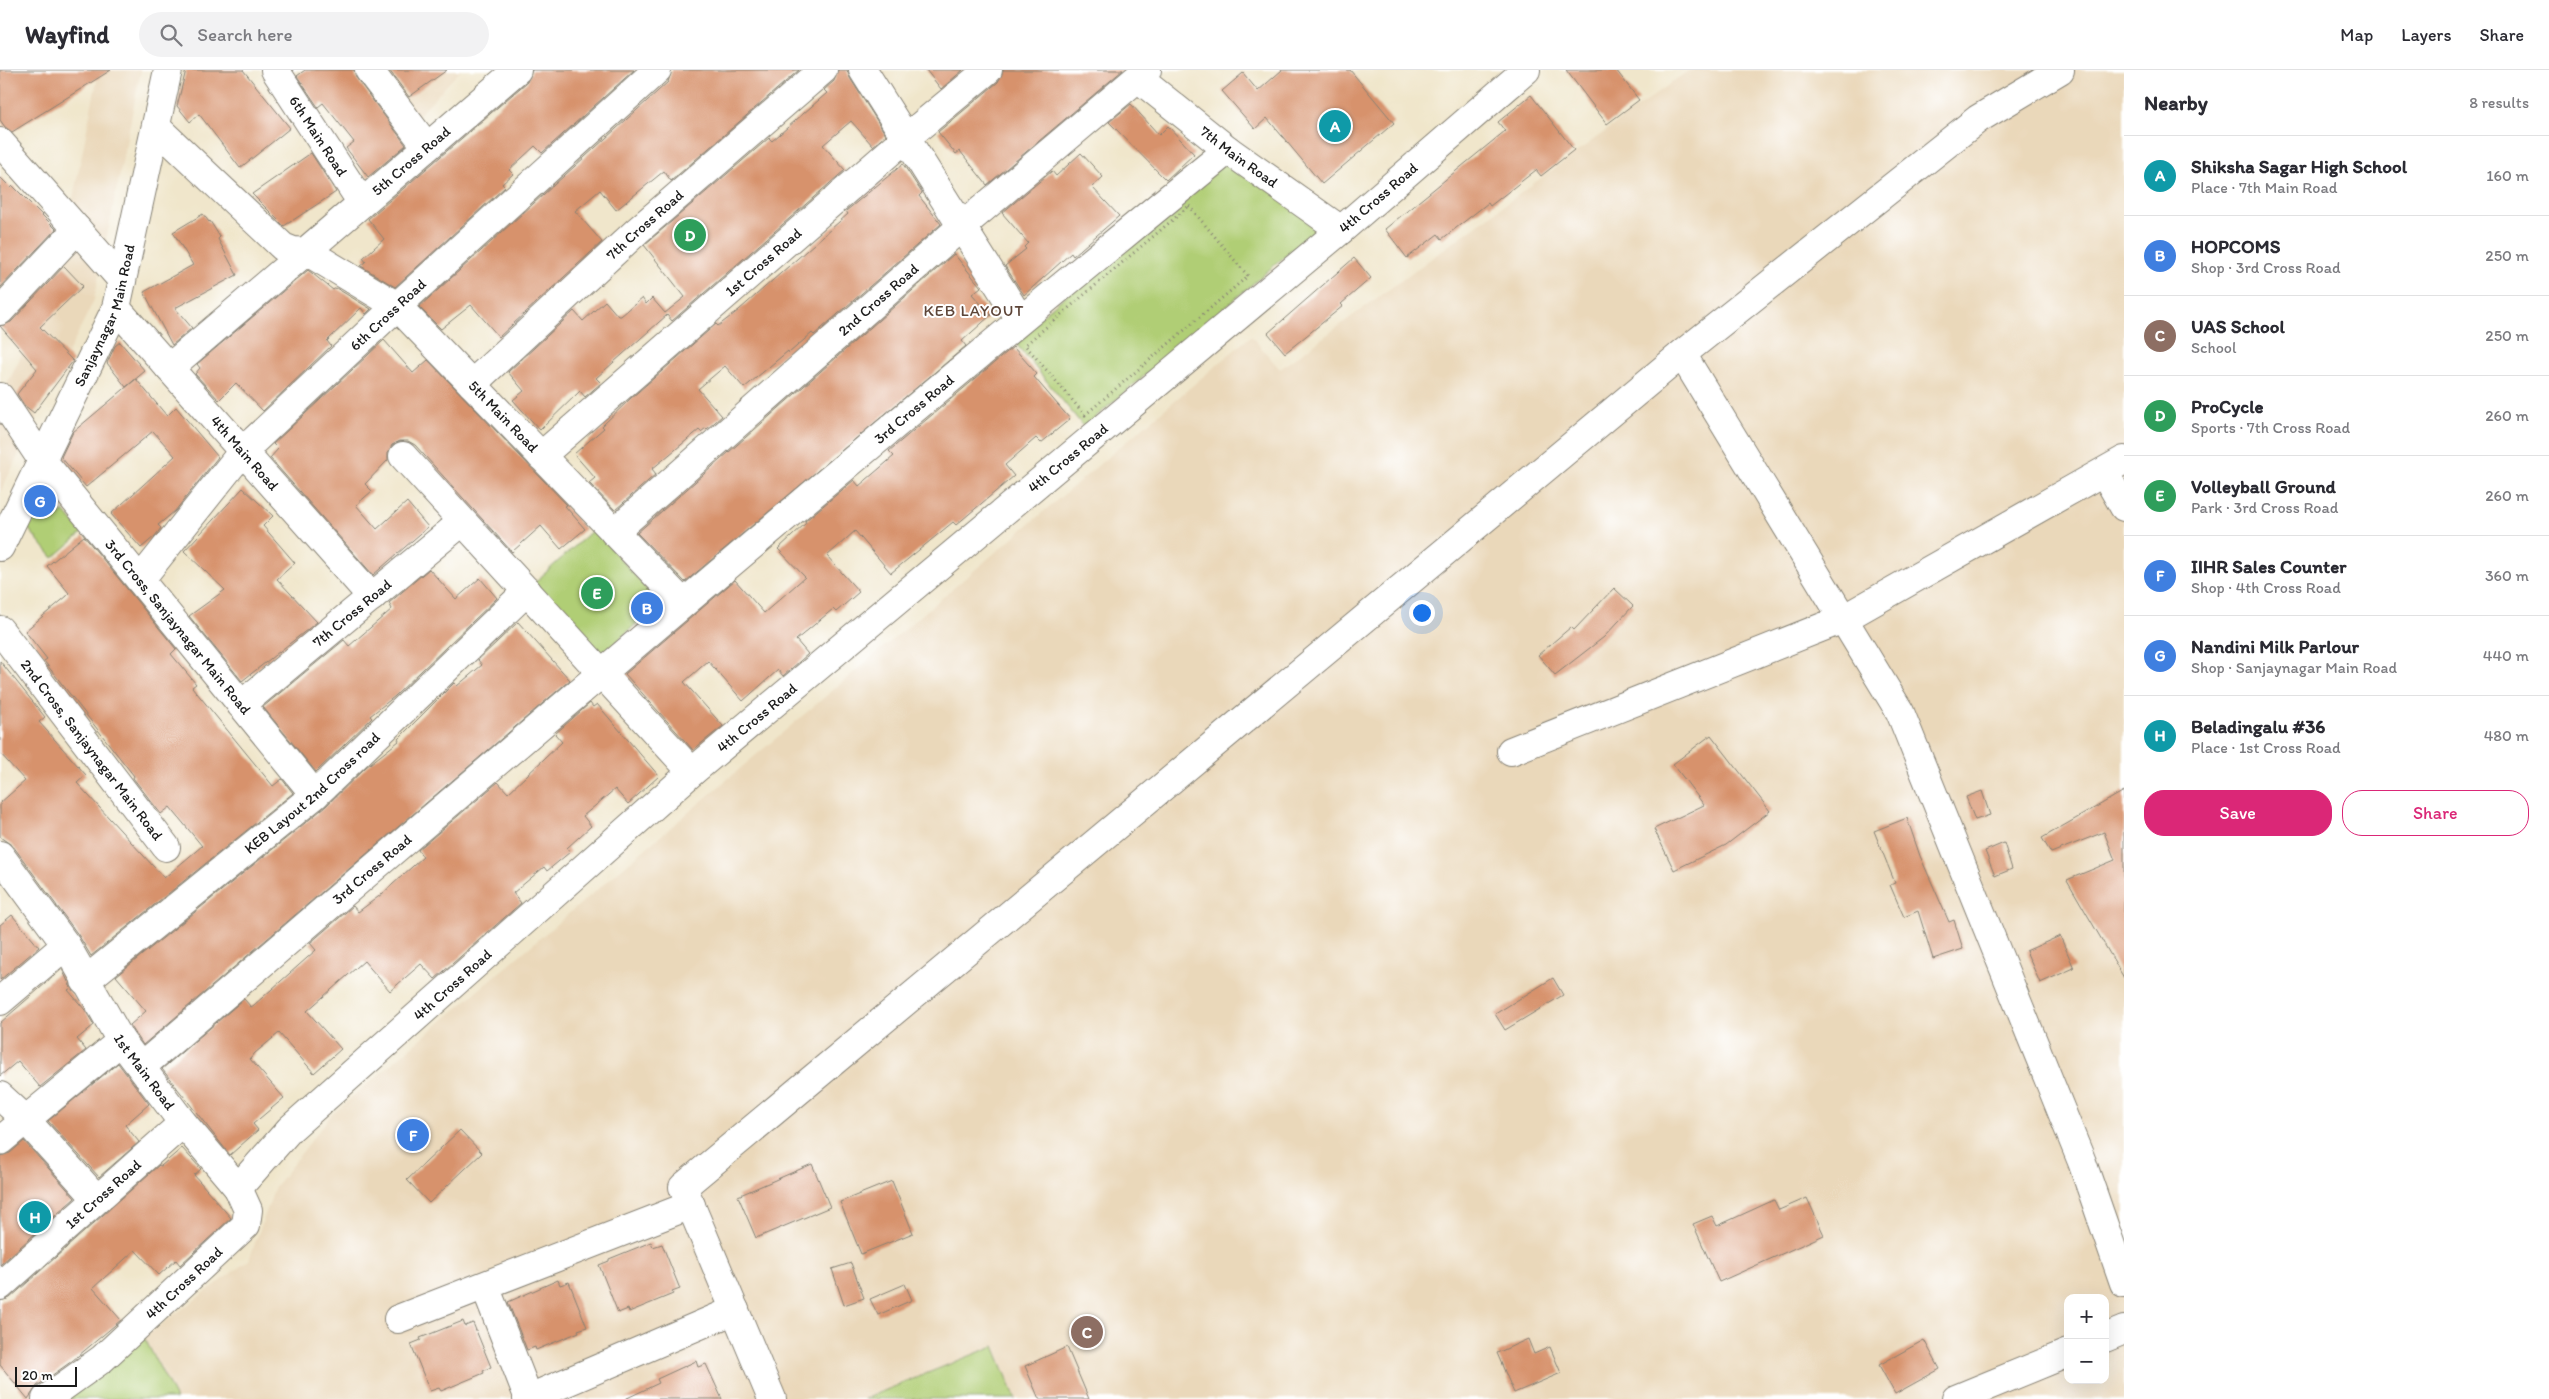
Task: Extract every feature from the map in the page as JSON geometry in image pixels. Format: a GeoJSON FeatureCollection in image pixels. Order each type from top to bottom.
{"type":"FeatureCollection","features":[{"type":"Feature","properties":{"kind":"street","name":"Sanjaynagar Main Road"},"geometry":{"type":"LineString","coordinates":[[0,547],[116,308],[157,128],[168,70]]}},
{"type":"Feature","properties":{"kind":"street","name":"6th Main Road"},"geometry":{"type":"LineString","coordinates":[[274,70],[362,203]]}},
{"type":"Feature","properties":{"kind":"street"},"geometry":{"type":"LineString","coordinates":[[369,70],[427,147]]}},
{"type":"Feature","properties":{"kind":"street","name":"6th Cross Road"},"geometry":{"type":"LineString","coordinates":[[140,580],[243,451],[397,306],[657,70]]}},
{"type":"Feature","properties":{"kind":"street","name":"7th Cross Road"},"geometry":{"type":"LineString","coordinates":[[472,384],[637,231],[823,70]]}},
{"type":"Feature","properties":{"kind":"street"},"geometry":{"type":"LineString","coordinates":[[863,70],[907,138],[1023,332]]}},
{"type":"Feature","properties":{"kind":"street","name":"1st Cross Road"},"geometry":{"type":"LineString","coordinates":[[542,456],[907,138],[988,70]]}},
{"type":"Feature","properties":{"kind":"street","name":"4th Cross Road"},"geometry":{"type":"LineString","coordinates":[[46,1399],[102,1359],[246,1225],[248,1210],[238,1188],[290,1129],[692,772],[1341,230],[1526,70]]}},
{"type":"Feature","properties":{"kind":"street"},"geometry":{"type":"LineString","coordinates":[[772,1399],[683,1187],[1682,354],[1978,119],[2060,70]]}},
{"type":"Feature","properties":{"kind":"street","name":"5th Cross Road"},"geometry":{"type":"LineString","coordinates":[[169,368],[299,252],[362,203],[427,147],[508,73]]}},
{"type":"Feature","properties":{"kind":"street","name":"7th Main Road"},"geometry":{"type":"LineString","coordinates":[[1142,74],[1228,150],[1341,230]]}},
{"type":"Feature","properties":{"kind":"street","name":"2nd Cross Road"},"geometry":{"type":"LineString","coordinates":[[614,532],[961,227],[1142,74]]}},
{"type":"Feature","properties":{"kind":"street","name":"5th Main Road"},"geometry":{"type":"LineString","coordinates":[[157,128],[283,247],[299,252],[397,306],[683,603]]}},
{"type":"Feature","properties":{"kind":"street"},"geometry":{"type":"LineString","coordinates":[[0,142],[122,280]]}},
{"type":"Feature","properties":{"kind":"street","name":"3rd Cross Road"},"geometry":{"type":"LineString","coordinates":[[141,1067],[683,603],[1023,332],[1228,150]]}},
{"type":"Feature","properties":{"kind":"street"},"geometry":{"type":"LineString","coordinates":[[0,311],[77,229]]}},
{"type":"Feature","properties":{"kind":"street","name":"4th Main Road"},"geometry":{"type":"LineString","coordinates":[[116,308],[372,597]]}},
{"type":"Feature","properties":{"kind":"street"},"geometry":{"type":"LineString","coordinates":[[1682,354],[1900,712],[2082,1162],[2124,1283]]}},
{"type":"Feature","properties":{"kind":"street","name":"3rd Cross, Sanjaynagar Main Road"},"geometry":{"type":"LineString","coordinates":[[0,397],[42,460],[315,795]]}},
{"type":"Feature","properties":{"kind":"street"},"geometry":{"type":"LineString","coordinates":[[403,456],[692,772]]}},
{"type":"Feature","properties":{"kind":"street"},"geometry":{"type":"LineString","coordinates":[[1511,751],[1843,619],[2114,466],[2124,507]]}},
{"type":"Feature","properties":{"kind":"street","name":"7th Cross Road"},"geometry":{"type":"LineString","coordinates":[[241,705],[462,522]]}},
{"type":"Feature","properties":{"kind":"street","name":"KEB Layout 2nd Cross road"},"geometry":{"type":"LineString","coordinates":[[85,981],[315,795],[527,591]]}},
{"type":"Feature","properties":{"kind":"street","name":"2nd Cross, Sanjaynagar Main Road"},"geometry":{"type":"LineString","coordinates":[[0,630],[166,847]]}},
{"type":"Feature","properties":{"kind":"street","name":"1st Main Road"},"geometry":{"type":"LineString","coordinates":[[3,867],[66,944],[85,981],[121,1041],[183,1123],[238,1188]]}},
{"type":"Feature","properties":{"kind":"street"},"geometry":{"type":"LineString","coordinates":[[0,1001],[66,944]]}},
{"type":"Feature","properties":{"kind":"street"},"geometry":{"type":"LineString","coordinates":[[0,1141],[121,1041]]}},
{"type":"Feature","properties":{"kind":"street"},"geometry":{"type":"LineString","coordinates":[[0,1096],[25,1119],[97,1199]]}},
{"type":"Feature","properties":{"kind":"street","name":"1st Cross Road"},"geometry":{"type":"LineString","coordinates":[[0,1286],[183,1123]]}},
{"type":"Feature","properties":{"kind":"street"},"geometry":{"type":"LineString","coordinates":[[398,1319],[691,1205]]}},
{"type":"Feature","properties":{"kind":"street"},"geometry":{"type":"LineString","coordinates":[[485,1286],[528,1399],[735,1310]]}},
{"type":"Feature","properties":{"kind":"street"},"geometry":{"type":"LineString","coordinates":[[2109,1336],[2124,1330]]}},
{"type":"Feature","properties":{"kind":"street"},"geometry":{"type":"LineString","coordinates":[[1956,1399],[2064,1355]]}},
{"type":"Feature","properties":{"kind":"path"},"geometry":{"type":"LineString","coordinates":[[1189,206],[1248,276],[1085,415],[1023,332],[1189,206]]}},
{"type":"Feature","properties":{"kind":"shaded area"},"geometry":{"type":"Polygon","coordinates":[[[99,70],[141,70],[94,300],[0,493],[0,399],[55,287],[99,70]]]}},
{"type":"Feature","properties":{"kind":"shaded area"},"geometry":{"type":"Polygon","coordinates":[[[368,70],[461,70],[408,126],[368,70]]]}},
{"type":"Feature","properties":{"kind":"shaded area"},"geometry":{"type":"Polygon","coordinates":[[[1689,70],[2124,70],[2124,1399],[68,1399],[144,1337],[249,1260],[275,1187],[331,1115],[1251,336],[1280,369],[1689,70]]]}},
{"type":"Feature","properties":{"kind":"green space"},"geometry":{"type":"Polygon","coordinates":[[[1228,158],[1322,225],[1084,427],[1013,340],[1228,158]]]}},
{"type":"Feature","properties":{"kind":"green space"},"geometry":{"type":"Polygon","coordinates":[[[37,510],[49,523],[64,511],[82,533],[53,558],[27,527],[37,510]]]}},
{"type":"Feature","properties":{"kind":"green space"},"geometry":{"type":"Polygon","coordinates":[[[594,529],[659,603],[600,657],[534,583],[594,529]]]}},
{"type":"Feature","properties":{"kind":"green space"},"geometry":{"type":"Polygon","coordinates":[[[144,1337],[176,1399],[68,1399],[144,1337]]]}},
{"type":"Feature","properties":{"kind":"green space"},"geometry":{"type":"Polygon","coordinates":[[[994,1346],[1016,1399],[864,1399],[994,1346]]]}},
{"type":"Feature","properties":{"kind":"building"},"geometry":{"type":"Polygon","coordinates":[[[0,70],[111,70],[12,132],[0,120],[0,70]]]}},
{"type":"Feature","properties":{"kind":"building"},"geometry":{"type":"Polygon","coordinates":[[[186,70],[243,70],[290,128],[240,168],[199,114],[190,122],[177,106],[186,70]]]}},
{"type":"Feature","properties":{"kind":"building"},"geometry":{"type":"Polygon","coordinates":[[[305,70],[354,70],[357,79],[406,145],[368,177],[346,148],[354,142],[323,103],[318,107],[297,76],[305,70]]]}},
{"type":"Feature","properties":{"kind":"building"},"geometry":{"type":"Polygon","coordinates":[[[389,70],[447,70],[409,97],[389,70]]]}},
{"type":"Feature","properties":{"kind":"building"},"geometry":{"type":"Polygon","coordinates":[[[532,70],[634,70],[542,153],[535,146],[509,170],[513,174],[502,184],[505,187],[395,287],[361,266],[366,262],[363,258],[384,239],[368,219],[527,82],[532,70]]]}},
{"type":"Feature","properties":{"kind":"building"},"geometry":{"type":"Polygon","coordinates":[[[672,70],[799,70],[671,181],[664,171],[616,210],[600,190],[575,211],[602,242],[499,337],[471,305],[441,329],[419,307],[668,82],[672,70]]]}},
{"type":"Feature","properties":{"kind":"building"},"geometry":{"type":"Polygon","coordinates":[[[838,70],[847,70],[850,78],[886,135],[873,146],[851,121],[823,145],[845,170],[672,321],[667,315],[596,378],[601,383],[585,397],[580,391],[540,430],[513,400],[524,391],[508,372],[574,311],[583,321],[605,301],[618,316],[621,316],[642,298],[646,304],[652,298],[665,313],[685,297],[644,245],[769,138],[772,141],[827,93],[824,90],[834,81],[838,70]]]}},
{"type":"Feature","properties":{"kind":"building"},"geometry":{"type":"Polygon","coordinates":[[[926,70],[963,70],[941,89],[926,70]]]}},
{"type":"Feature","properties":{"kind":"building"},"geometry":{"type":"Polygon","coordinates":[[[1003,70],[1123,70],[987,185],[960,151],[956,154],[938,132],[998,82],[1003,70]]]}},
{"type":"Feature","properties":{"kind":"building"},"geometry":{"type":"Polygon","coordinates":[[[1282,70],[1350,70],[1394,123],[1322,184],[1267,118],[1255,129],[1222,91],[1243,73],[1258,91],[1282,70]]]}},
{"type":"Feature","properties":{"kind":"building"},"geometry":{"type":"Polygon","coordinates":[[[1566,70],[1616,70],[1639,100],[1607,124],[1566,70]]]}},
{"type":"Feature","properties":{"kind":"building"},"geometry":{"type":"Polygon","coordinates":[[[1531,95],[1574,150],[1541,176],[1536,170],[1490,206],[1488,203],[1442,239],[1438,234],[1407,258],[1385,229],[1505,131],[1498,122],[1531,95]]]}},
{"type":"Feature","properties":{"kind":"building"},"geometry":{"type":"Polygon","coordinates":[[[1131,104],[1159,135],[1168,126],[1194,154],[1166,180],[1109,122],[1131,104]]]}},
{"type":"Feature","properties":{"kind":"building"},"geometry":{"type":"Polygon","coordinates":[[[311,153],[336,192],[284,226],[252,194],[311,153]]]}},
{"type":"Feature","properties":{"kind":"building"},"geometry":{"type":"Polygon","coordinates":[[[1081,153],[1103,177],[1092,187],[1119,216],[1073,256],[1071,253],[1024,295],[1005,266],[1026,249],[1024,247],[1028,243],[1002,213],[1052,171],[1056,176],[1081,153]]]}},
{"type":"Feature","properties":{"kind":"building"},"geometry":{"type":"Polygon","coordinates":[[[903,164],[922,193],[919,196],[941,224],[814,335],[812,333],[789,353],[788,351],[744,388],[725,366],[698,389],[722,416],[707,429],[701,432],[699,430],[652,469],[656,474],[615,510],[589,483],[595,478],[574,454],[604,428],[602,426],[631,398],[716,324],[718,326],[739,310],[848,214],[846,211],[903,164]]]}},
{"type":"Feature","properties":{"kind":"building"},"geometry":{"type":"Polygon","coordinates":[[[0,177],[11,188],[13,186],[56,229],[0,288],[0,177]]]}},
{"type":"Feature","properties":{"kind":"building"},"geometry":{"type":"Polygon","coordinates":[[[203,214],[220,237],[218,239],[237,275],[175,308],[192,328],[172,345],[144,292],[193,265],[173,232],[203,214]]]}},
{"type":"Feature","properties":{"kind":"building"},"geometry":{"type":"Polygon","coordinates":[[[954,254],[981,287],[972,294],[991,315],[962,341],[966,346],[685,582],[637,533],[954,254]]]}},
{"type":"Feature","properties":{"kind":"building"},"geometry":{"type":"Polygon","coordinates":[[[1354,258],[1371,278],[1341,304],[1343,306],[1285,353],[1268,333],[1354,258]]]}},
{"type":"Feature","properties":{"kind":"building"},"geometry":{"type":"Polygon","coordinates":[[[64,266],[83,286],[40,327],[73,361],[34,413],[24,405],[17,394],[37,369],[0,326],[11,322],[64,266]]]}},
{"type":"Feature","properties":{"kind":"building"},"geometry":{"type":"Polygon","coordinates":[[[308,270],[333,290],[336,288],[371,309],[366,314],[361,308],[327,341],[331,346],[263,411],[236,383],[219,400],[195,374],[200,368],[197,364],[308,270]]]}},
{"type":"Feature","properties":{"kind":"building"},"geometry":{"type":"Polygon","coordinates":[[[384,340],[413,373],[428,360],[567,505],[565,506],[585,529],[561,549],[541,526],[512,552],[415,445],[408,441],[400,441],[392,445],[388,452],[388,460],[365,484],[372,491],[356,505],[377,529],[407,502],[428,527],[373,575],[270,458],[278,449],[273,444],[384,340]]]}},
{"type":"Feature","properties":{"kind":"building"},"geometry":{"type":"Polygon","coordinates":[[[120,342],[145,371],[126,387],[107,363],[115,346],[120,342]]]}},
{"type":"Feature","properties":{"kind":"building"},"geometry":{"type":"Polygon","coordinates":[[[1013,347],[1037,374],[1034,377],[1070,419],[1041,443],[1036,438],[1005,465],[1014,476],[956,525],[953,522],[891,573],[855,531],[827,556],[859,592],[836,612],[833,609],[796,640],[808,654],[783,676],[778,670],[743,701],[708,661],[684,682],[723,726],[693,750],[625,674],[735,580],[764,613],[805,577],[778,549],[806,523],[805,521],[854,480],[859,486],[894,456],[889,451],[1013,347]]]}},
{"type":"Feature","properties":{"kind":"building"},"geometry":{"type":"Polygon","coordinates":[[[136,379],[167,416],[176,407],[218,457],[175,511],[158,525],[161,528],[155,536],[141,548],[111,514],[175,456],[153,431],[86,487],[61,457],[73,432],[136,379]]]}},
{"type":"Feature","properties":{"kind":"building"},"geometry":{"type":"Polygon","coordinates":[[[243,488],[273,516],[263,526],[295,563],[277,579],[317,622],[242,681],[189,616],[225,590],[184,551],[243,488]]]}},
{"type":"Feature","properties":{"kind":"building"},"geometry":{"type":"Polygon","coordinates":[[[84,536],[176,649],[171,654],[196,684],[192,687],[273,786],[282,779],[293,793],[91,956],[79,936],[13,846],[0,837],[0,803],[25,781],[0,753],[0,661],[45,717],[39,722],[86,775],[77,783],[164,878],[202,846],[170,807],[161,814],[133,778],[134,776],[44,661],[47,659],[25,631],[69,593],[47,566],[84,536]]]}},
{"type":"Feature","properties":{"kind":"building"},"geometry":{"type":"Polygon","coordinates":[[[429,569],[456,599],[480,578],[497,598],[395,696],[370,716],[372,718],[316,772],[263,707],[344,640],[349,646],[392,609],[389,603],[429,569]]]}},
{"type":"Feature","properties":{"kind":"building"},"geometry":{"type":"Polygon","coordinates":[[[1614,588],[1633,606],[1604,637],[1555,675],[1538,655],[1571,627],[1574,630],[1614,588]]]}},
{"type":"Feature","properties":{"kind":"building"},"geometry":{"type":"Polygon","coordinates":[[[652,593],[661,602],[643,618],[635,608],[652,593]]]}},
{"type":"Feature","properties":{"kind":"building"},"geometry":{"type":"Polygon","coordinates":[[[518,622],[570,680],[143,1045],[130,1025],[146,1011],[116,976],[326,806],[366,767],[399,741],[398,739],[454,683],[457,686],[482,665],[478,660],[518,622]]]}},
{"type":"Feature","properties":{"kind":"building"},"geometry":{"type":"Polygon","coordinates":[[[590,703],[593,707],[597,704],[659,776],[628,804],[615,789],[583,816],[591,826],[567,848],[570,852],[547,871],[544,867],[513,893],[521,903],[435,979],[421,964],[390,991],[364,961],[307,1011],[341,1049],[314,1073],[279,1033],[255,1053],[250,1059],[284,1098],[253,1124],[258,1130],[230,1155],[162,1069],[244,999],[251,1007],[254,1005],[316,950],[310,943],[353,906],[358,912],[382,894],[423,857],[418,850],[498,782],[508,793],[562,742],[555,734],[590,703]]]}},
{"type":"Feature","properties":{"kind":"building"},"geometry":{"type":"Polygon","coordinates":[[[1711,735],[1770,811],[1726,845],[1674,870],[1654,829],[1704,805],[1673,764],[1711,735]]]}},
{"type":"Feature","properties":{"kind":"building"},"geometry":{"type":"Polygon","coordinates":[[[1982,791],[1990,815],[1975,820],[1966,797],[1982,791]]]}},
{"type":"Feature","properties":{"kind":"building"},"geometry":{"type":"Polygon","coordinates":[[[2124,791],[2124,978],[2067,880],[2115,860],[2104,832],[2051,853],[2042,838],[2124,791]]]}},
{"type":"Feature","properties":{"kind":"building"},"geometry":{"type":"Polygon","coordinates":[[[1907,818],[1920,856],[1949,922],[1954,920],[1963,949],[1933,959],[1918,911],[1904,917],[1890,885],[1895,883],[1874,831],[1907,818]]]}},
{"type":"Feature","properties":{"kind":"building"},"geometry":{"type":"Polygon","coordinates":[[[2004,843],[2012,869],[1995,876],[1985,851],[2004,843]]]}},
{"type":"Feature","properties":{"kind":"building"},"geometry":{"type":"Polygon","coordinates":[[[12,915],[39,947],[0,980],[0,925],[12,915]]]}},
{"type":"Feature","properties":{"kind":"building"},"geometry":{"type":"Polygon","coordinates":[[[2060,936],[2074,968],[2040,983],[2026,951],[2060,936]]]}},
{"type":"Feature","properties":{"kind":"building"},"geometry":{"type":"Polygon","coordinates":[[[62,969],[71,988],[68,990],[85,1010],[94,1025],[77,1039],[86,1050],[40,1087],[18,1061],[0,1076],[0,1023],[62,969]]]}},
{"type":"Feature","properties":{"kind":"building"},"geometry":{"type":"Polygon","coordinates":[[[1553,978],[1563,995],[1505,1030],[1495,1014],[1553,978]]]}},
{"type":"Feature","properties":{"kind":"building"},"geometry":{"type":"Polygon","coordinates":[[[118,1063],[149,1104],[125,1125],[139,1142],[99,1177],[48,1121],[118,1063]]]}},
{"type":"Feature","properties":{"kind":"building"},"geometry":{"type":"Polygon","coordinates":[[[460,1130],[482,1153],[429,1203],[407,1180],[460,1130]]]}},
{"type":"Feature","properties":{"kind":"building"},"geometry":{"type":"Polygon","coordinates":[[[24,1141],[75,1198],[0,1265],[0,1156],[10,1153],[24,1141]]]}},
{"type":"Feature","properties":{"kind":"building"},"geometry":{"type":"Polygon","coordinates":[[[182,1148],[201,1169],[194,1175],[231,1218],[180,1265],[176,1260],[159,1275],[135,1250],[93,1288],[121,1320],[72,1361],[37,1386],[28,1399],[0,1365],[0,1301],[10,1298],[159,1165],[161,1166],[182,1148]]]}},
{"type":"Feature","properties":{"kind":"building"},"geometry":{"type":"Polygon","coordinates":[[[812,1164],[830,1207],[756,1238],[738,1196],[812,1164]]]}},
{"type":"Feature","properties":{"kind":"building"},"geometry":{"type":"Polygon","coordinates":[[[892,1181],[913,1233],[861,1254],[840,1202],[892,1181]]]}},
{"type":"Feature","properties":{"kind":"building"},"geometry":{"type":"Polygon","coordinates":[[[1807,1198],[1824,1235],[1719,1282],[1693,1224],[1712,1216],[1717,1226],[1774,1200],[1779,1210],[1807,1198]]]}},
{"type":"Feature","properties":{"kind":"building"},"geometry":{"type":"Polygon","coordinates":[[[651,1242],[653,1247],[662,1244],[680,1289],[672,1292],[673,1294],[629,1312],[628,1309],[618,1313],[599,1265],[651,1242]]]}},
{"type":"Feature","properties":{"kind":"building"},"geometry":{"type":"Polygon","coordinates":[[[851,1263],[864,1298],[844,1305],[832,1269],[851,1263]]]}},
{"type":"Feature","properties":{"kind":"building"},"geometry":{"type":"Polygon","coordinates":[[[558,1280],[560,1285],[569,1282],[587,1327],[536,1350],[535,1347],[527,1350],[508,1302],[558,1280]]]}},
{"type":"Feature","properties":{"kind":"building"},"geometry":{"type":"Polygon","coordinates":[[[905,1284],[912,1300],[878,1315],[870,1299],[905,1284]]]}},
{"type":"Feature","properties":{"kind":"building"},"geometry":{"type":"Polygon","coordinates":[[[463,1321],[465,1326],[473,1323],[491,1367],[483,1371],[484,1373],[441,1391],[439,1388],[430,1391],[411,1344],[421,1340],[420,1338],[463,1321]]]}},
{"type":"Feature","properties":{"kind":"building"},"geometry":{"type":"Polygon","coordinates":[[[1528,1339],[1534,1354],[1550,1347],[1561,1373],[1514,1393],[1497,1353],[1528,1339]]]}},
{"type":"Feature","properties":{"kind":"building"},"geometry":{"type":"Polygon","coordinates":[[[1924,1340],[1940,1369],[1895,1394],[1879,1365],[1924,1340]]]}},
{"type":"Feature","properties":{"kind":"building"},"geometry":{"type":"Polygon","coordinates":[[[1067,1347],[1089,1399],[1039,1399],[1025,1366],[1067,1347]]]}},
{"type":"Feature","properties":{"kind":"building"},"geometry":{"type":"Polygon","coordinates":[[[696,1361],[698,1367],[706,1364],[722,1399],[625,1399],[659,1383],[657,1379],[696,1361]]]}},
{"type":"Feature","properties":{"kind":"place","name":"Shiksha Sagar High School"},"geometry":{"type":"Point","coordinates":[1335,126]}},
{"type":"Feature","properties":{"kind":"place","name":"ProCycle"},"geometry":{"type":"Point","coordinates":[690,235]}},
{"type":"Feature","properties":{"kind":"place","name":"Nandini Milk Parlour"},"geometry":{"type":"Point","coordinates":[40,501]}},
{"type":"Feature","properties":{"kind":"place","name":"Volleyball Ground"},"geometry":{"type":"Point","coordinates":[597,593]}},
{"type":"Feature","properties":{"kind":"place","name":"HOPCOMS"},"geometry":{"type":"Point","coordinates":[647,608]}},
{"type":"Feature","properties":{"kind":"place","name":"IIHR Sales Counter"},"geometry":{"type":"Point","coordinates":[413,1135]}},
{"type":"Feature","properties":{"kind":"place","name":"Beladingalu #36"},"geometry":{"type":"Point","coordinates":[35,1217]}},
{"type":"Feature","properties":{"kind":"place","name":"UAS School"},"geometry":{"type":"Point","coordinates":[1087,1332]}},
{"type":"Feature","properties":{"kind":"district","name":"KEB LAYOUT"},"geometry":{"type":"Point","coordinates":[974,310]}}]}
